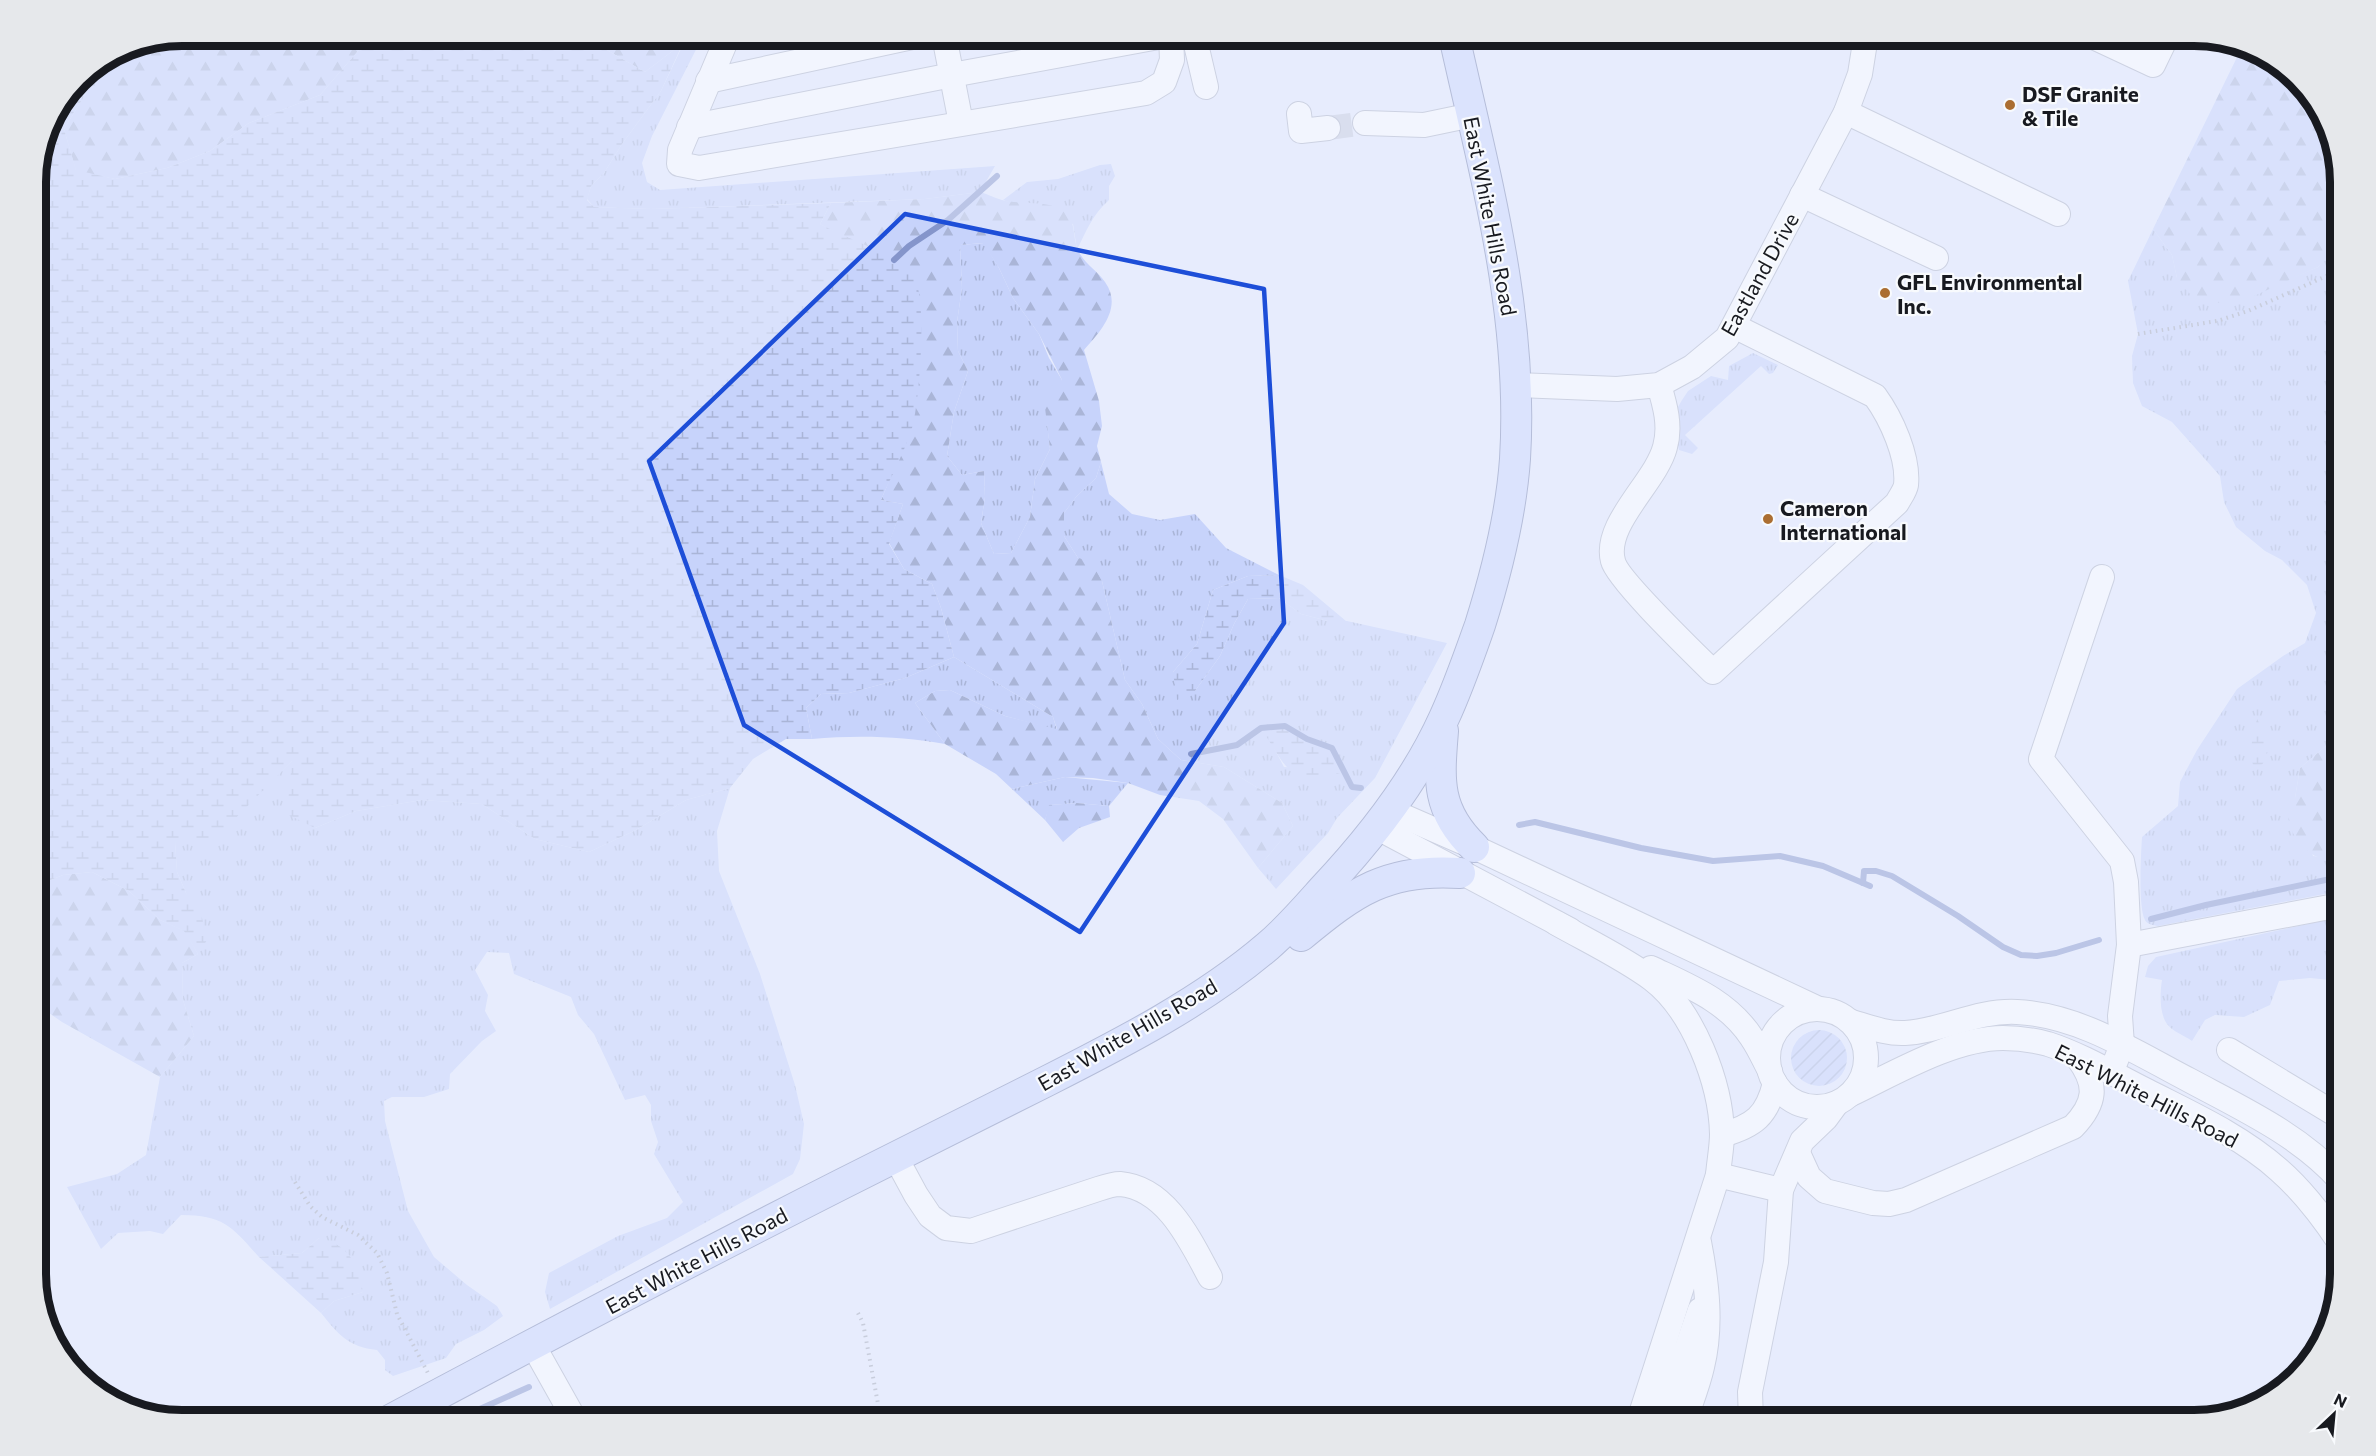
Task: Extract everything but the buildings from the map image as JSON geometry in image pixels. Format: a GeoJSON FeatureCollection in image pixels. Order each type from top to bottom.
{"type":"FeatureCollection","features":[{"type":"Feature","properties":{"kind":"main road","name":"East White Hills Road"},"geometry":{"type":"LineString","coordinates":[[409,1410],[780,1215],[1090,1059],[1159,1020],[1222,980],[1270,945],[1335,876],[1383,819],[1424,756],[1444,718],[1471,652],[1496,573],[1506,529],[1515,457],[1514,349],[1504,265],[1490,192],[1456,46]]}},
{"type":"Feature","properties":{"kind":"main road"},"geometry":{"type":"LineString","coordinates":[[1444,718],[1439,773],[1440,788],[1451,818],[1461,834],[1474,847]]}},
{"type":"Feature","properties":{"kind":"main road"},"geometry":{"type":"LineString","coordinates":[[1270,945],[1295,940],[1337,906],[1370,886],[1408,875],[1433,872],[1460,873]]}},
{"type":"Feature","properties":{"kind":"street"},"geometry":{"type":"LineString","coordinates":[[724,46],[680,150],[679,164],[699,168],[1146,93],[1164,82],[1172,60],[1171,46]]}},
{"type":"Feature","properties":{"kind":"street"},"geometry":{"type":"LineString","coordinates":[[708,81],[871,46]]}},
{"type":"Feature","properties":{"kind":"street"},"geometry":{"type":"LineString","coordinates":[[946,46],[961,123]]}},
{"type":"Feature","properties":{"kind":"street"},"geometry":{"type":"LineString","coordinates":[[689,128],[1110,46]]}},
{"type":"Feature","properties":{"kind":"street"},"geometry":{"type":"LineString","coordinates":[[1196,46],[1206,87]]}},
{"type":"Feature","properties":{"kind":"street","name":"Eastland Drive"},"geometry":{"type":"LineString","coordinates":[[1515,385],[1617,389],[1659,385],[1692,367],[1727,338],[1846,112],[1860,74],[1864,46]]}},
{"type":"Feature","properties":{"kind":"street"},"geometry":{"type":"LineString","coordinates":[[2112,46],[2153,65],[2162,46]]}},
{"type":"Feature","properties":{"kind":"street"},"geometry":{"type":"LineString","coordinates":[[1846,112],[2058,214]]}},
{"type":"Feature","properties":{"kind":"street"},"geometry":{"type":"LineString","coordinates":[[1299,114],[1301,131],[1328,128]]}},
{"type":"Feature","properties":{"kind":"street"},"geometry":{"type":"LineString","coordinates":[[1365,123],[1424,124],[1472,115]]}},
{"type":"Feature","properties":{"kind":"street"},"geometry":{"type":"LineString","coordinates":[[1802,195],[1936,258]]}},
{"type":"Feature","properties":{"kind":"street"},"geometry":{"type":"LineString","coordinates":[[1659,385],[1668,427],[1666,446],[1658,466],[1622,520],[1613,542],[1612,561],[1625,580],[1713,672],[1897,502],[1906,486],[1903,455],[1889,416],[1875,396],[1734,326]]}},
{"type":"Feature","properties":{"kind":"street"},"geometry":{"type":"LineString","coordinates":[[2102,577],[2041,759],[2122,861],[2127,903],[2128,945],[2120,1016],[2122,1045],[2111,1073]]}},
{"type":"Feature","properties":{"kind":"street"},"geometry":{"type":"LineString","coordinates":[[1383,819],[1474,847],[1819,1009],[1834,1013],[1852,1022],[1862,1035],[1866,1051],[1866,1068],[1860,1083],[1802,1141],[1781,1190],[1776,1262],[1750,1392],[1751,1410]]}},
{"type":"Feature","properties":{"kind":"street"},"geometry":{"type":"LineString","coordinates":[[1383,819],[1460,873],[1556,923],[1713,998],[1742,1024],[1753,1038],[1784,1094],[1796,1102],[1809,1106],[1823,1106],[1844,1099]]}},
{"type":"Feature","properties":{"kind":"street"},"geometry":{"type":"LineString","coordinates":[[2128,945],[2330,907]]}},
{"type":"Feature","properties":{"kind":"street"},"geometry":{"type":"LineString","coordinates":[[1556,923],[1653,980],[1680,1010],[1696,1036],[1709,1070],[1719,1111],[1722,1135],[1718,1175],[1664,1410]]}},
{"type":"Feature","properties":{"kind":"street"},"geometry":{"type":"LineString","coordinates":[[1722,1135],[1745,1128],[1756,1121],[1772,1098],[1773,1077],[1768,1054],[1772,1039],[1780,1025],[1792,1015],[1819,1009]]}},
{"type":"Feature","properties":{"kind":"street","name":"East White Hills Road"},"geometry":{"type":"LineString","coordinates":[[1852,1022],[1885,1031],[1905,1033],[1985,1014],[2015,1012],[2038,1014],[2066,1021],[2122,1045],[2273,1127],[2314,1156],[2330,1171]]}},
{"type":"Feature","properties":{"kind":"street","name":"East White Hills Road"},"geometry":{"type":"LineString","coordinates":[[1844,1099],[1942,1052],[1974,1041],[2002,1038],[2028,1039],[2049,1045],[2111,1073],[2216,1127],[2278,1169],[2302,1192],[2330,1230]]}},
{"type":"Feature","properties":{"kind":"street"},"geometry":{"type":"LineString","coordinates":[[2229,1050],[2330,1111]]}},
{"type":"Feature","properties":{"kind":"street"},"geometry":{"type":"LineString","coordinates":[[1798,1153],[1809,1177],[1825,1191],[1873,1203],[1889,1204],[1906,1200],[2073,1127],[2085,1114],[2092,1098],[2092,1084],[2087,1070],[2078,1058]]}},
{"type":"Feature","properties":{"kind":"street"},"geometry":{"type":"LineString","coordinates":[[896,1158],[930,1216],[946,1228],[971,1231],[1119,1184],[1140,1190],[1166,1207],[1187,1234],[1210,1277]]}},
{"type":"Feature","properties":{"kind":"street"},"geometry":{"type":"LineString","coordinates":[[1718,1175],[1781,1190]]}},
{"type":"Feature","properties":{"kind":"street"},"geometry":{"type":"LineString","coordinates":[[1635,1410],[1672,1371],[1706,1342],[1707,1290],[1701,1251]]}},
{"type":"Feature","properties":{"kind":"street"},"geometry":{"type":"LineString","coordinates":[[1654,1410],[1707,1290]]}},
{"type":"Feature","properties":{"kind":"street"},"geometry":{"type":"LineString","coordinates":[[533,1345],[569,1410]]}},
{"type":"Feature","properties":{"kind":"street"},"geometry":{"type":"LineString","coordinates":[[1646,1410],[1672,1371]]}},
{"type":"Feature","properties":{"kind":"street"},"geometry":{"type":"LineString","coordinates":[[1672,1371],[1674,1410]]}},
{"type":"Feature","properties":{"kind":"street"},"geometry":{"type":"LineString","coordinates":[[1672,1371],[1682,1410]]}},
{"type":"Feature","properties":{"kind":"path"},"geometry":{"type":"LineString","coordinates":[[2138,334],[2217,321],[2329,275]]}},
{"type":"Feature","properties":{"kind":"path"},"geometry":{"type":"LineString","coordinates":[[295,1182],[310,1206],[322,1217],[358,1235],[377,1253],[387,1273],[397,1314],[439,1394]]}},
{"type":"Feature","properties":{"kind":"path"},"geometry":{"type":"LineString","coordinates":[[858,1313],[863,1323],[879,1410]]}},
{"type":"Feature","properties":{"kind":"highlighted area"},"geometry":{"type":"Polygon","coordinates":[[[905,214],[1264,289],[1284,623],[1080,932],[744,725],[649,461],[905,214]]]}},
{"type":"Feature","properties":{"kind":"green space"},"geometry":{"type":"Polygon","coordinates":[[[183,46],[362,46],[320,95],[249,123],[210,151],[167,168],[115,179],[76,171],[64,129],[91,82],[107,69],[131,57],[156,49],[183,46]]]}},
{"type":"Feature","properties":{"kind":"green space"},"geometry":{"type":"Polygon","coordinates":[[[362,46],[602,46],[645,72],[682,46],[661,91],[604,173],[591,186],[587,200],[594,207],[651,209],[831,203],[820,224],[894,261],[914,279],[921,306],[921,352],[915,416],[905,446],[881,500],[903,504],[889,544],[904,569],[932,584],[954,657],[905,678],[849,693],[821,694],[806,708],[812,739],[786,739],[753,759],[730,788],[686,800],[636,830],[589,852],[535,839],[482,804],[422,800],[356,811],[315,828],[287,814],[292,761],[216,838],[175,842],[177,872],[186,893],[202,918],[207,940],[198,954],[184,931],[160,920],[129,891],[92,872],[63,875],[47,882],[48,165],[57,131],[69,107],[91,82],[64,129],[76,170],[115,179],[167,168],[210,151],[249,123],[320,95],[362,46]]]}},
{"type":"Feature","properties":{"kind":"green space"},"geometry":{"type":"Polygon","coordinates":[[[602,46],[679,46],[645,72],[602,46]]]}},
{"type":"Feature","properties":{"kind":"green space"},"geometry":{"type":"Polygon","coordinates":[[[682,46],[698,46],[652,136],[642,163],[647,182],[660,190],[995,166],[980,192],[925,199],[651,209],[594,207],[587,199],[591,186],[604,173],[661,91],[682,46]]]}},
{"type":"Feature","properties":{"kind":"green space"},"geometry":{"type":"Polygon","coordinates":[[[2238,55],[2261,65],[2290,86],[2307,107],[2327,156],[2329,255],[2318,267],[2254,296],[2221,303],[2194,299],[2177,278],[2172,255],[2153,229],[2238,55]]]}},
{"type":"Feature","properties":{"kind":"green space"},"geometry":{"type":"Polygon","coordinates":[[[1111,164],[1115,176],[1109,186],[1109,200],[1094,217],[1077,250],[1073,224],[1003,200],[1027,182],[1058,179],[1100,165],[1111,164]]]}},
{"type":"Feature","properties":{"kind":"green space"},"geometry":{"type":"Polygon","coordinates":[[[980,192],[1002,200],[1047,204],[1061,209],[1070,217],[1076,245],[1081,255],[1102,278],[1110,291],[1112,300],[1108,318],[1084,350],[1099,401],[1102,426],[1097,446],[1101,462],[1096,478],[1076,497],[1064,513],[1064,536],[1078,558],[1091,561],[1102,581],[1125,680],[1142,704],[1158,739],[1181,760],[1224,767],[1282,803],[1293,826],[1258,868],[1223,819],[1199,801],[1160,795],[1128,783],[1093,778],[1065,777],[1012,789],[996,774],[945,744],[915,703],[935,691],[950,690],[1005,716],[1057,729],[1053,717],[954,657],[932,584],[904,569],[889,543],[903,504],[881,500],[912,427],[838,234],[820,224],[831,203],[925,199],[980,192]],[[983,243],[960,245],[962,288],[957,322],[958,351],[968,371],[954,412],[947,456],[962,475],[984,471],[985,497],[981,523],[994,554],[1011,553],[1030,517],[1035,479],[1050,449],[1043,391],[1062,380],[1039,334],[1013,298],[999,268],[983,243]]]}},
{"type":"Feature","properties":{"kind":"green space"},"geometry":{"type":"Polygon","coordinates":[[[2153,229],[2172,255],[2177,278],[2292,278],[2318,267],[2329,254],[2330,743],[2300,768],[2295,798],[2313,856],[2330,858],[2330,893],[2158,926],[2152,925],[2145,920],[2141,904],[2142,837],[2178,806],[2180,782],[2197,750],[2237,689],[2305,643],[2316,613],[2307,585],[2282,560],[2265,551],[2236,527],[2224,502],[2220,476],[2172,422],[2142,406],[2133,383],[2132,356],[2138,334],[2128,281],[2153,229]]]}},
{"type":"Feature","properties":{"kind":"green space"},"geometry":{"type":"Polygon","coordinates":[[[984,243],[1013,298],[1039,334],[1062,380],[1047,421],[1050,449],[1035,479],[1030,517],[1011,553],[994,554],[981,523],[985,497],[984,471],[962,475],[947,456],[954,412],[968,371],[958,351],[957,322],[962,288],[960,245],[984,243]]]}},
{"type":"Feature","properties":{"kind":"green space"},"geometry":{"type":"Polygon","coordinates":[[[1753,353],[1778,365],[1773,373],[1769,374],[1761,366],[1685,435],[1698,448],[1692,454],[1679,450],[1677,442],[1680,426],[1678,407],[1688,391],[1711,376],[1728,380],[1729,366],[1753,353]]]}},
{"type":"Feature","properties":{"kind":"green space"},"geometry":{"type":"Polygon","coordinates":[[[1101,462],[1109,494],[1132,514],[1160,520],[1195,514],[1226,548],[1279,575],[1248,576],[1213,590],[1197,644],[1173,672],[1195,691],[1220,656],[1248,599],[1279,598],[1301,614],[1328,621],[1347,621],[1447,643],[1375,778],[1276,889],[1258,868],[1293,826],[1282,803],[1224,767],[1181,760],[1158,739],[1142,704],[1125,680],[1102,581],[1078,558],[1064,536],[1064,513],[1076,497],[1096,478],[1101,462]],[[1285,726],[1274,748],[1284,767],[1344,771],[1332,748],[1307,739],[1285,726]]]}},
{"type":"Feature","properties":{"kind":"green space"},"geometry":{"type":"Polygon","coordinates":[[[1279,575],[1303,585],[1346,621],[1328,621],[1301,614],[1279,598],[1248,599],[1220,656],[1195,691],[1177,700],[1173,672],[1197,644],[1213,590],[1248,576],[1279,575]]]}},
{"type":"Feature","properties":{"kind":"green space"},"geometry":{"type":"Polygon","coordinates":[[[954,657],[1053,717],[1057,730],[1005,716],[950,690],[935,691],[915,703],[945,744],[878,737],[812,739],[806,708],[821,694],[849,693],[905,678],[954,657]]]}},
{"type":"Feature","properties":{"kind":"green space"},"geometry":{"type":"Polygon","coordinates":[[[2257,719],[2270,743],[2265,761],[2256,771],[2249,755],[2257,719]]]}},
{"type":"Feature","properties":{"kind":"green space"},"geometry":{"type":"Polygon","coordinates":[[[1285,726],[1307,739],[1332,748],[1344,772],[1311,778],[1300,776],[1292,771],[1284,764],[1261,728],[1285,726]]]}},
{"type":"Feature","properties":{"kind":"green space"},"geometry":{"type":"Polygon","coordinates":[[[2330,743],[2330,859],[2315,856],[2305,849],[2295,837],[2289,823],[2288,800],[2295,798],[2300,768],[2330,743]]]}},
{"type":"Feature","properties":{"kind":"green space"},"geometry":{"type":"Polygon","coordinates":[[[293,760],[315,828],[356,811],[422,800],[482,804],[535,839],[589,852],[636,830],[686,800],[730,788],[717,831],[719,871],[760,974],[795,1085],[804,1124],[800,1159],[793,1174],[550,1309],[545,1292],[549,1273],[618,1236],[667,1218],[683,1202],[654,1154],[658,1142],[651,1121],[651,1105],[645,1095],[625,1100],[594,1034],[578,1015],[571,997],[514,974],[509,953],[487,952],[475,970],[488,995],[485,1011],[496,1031],[482,1041],[450,1074],[449,1089],[424,1097],[392,1097],[384,1101],[385,1121],[408,1211],[434,1257],[467,1285],[497,1306],[503,1316],[484,1330],[456,1344],[446,1358],[393,1376],[385,1370],[385,1360],[377,1350],[351,1343],[321,1313],[334,1301],[363,1292],[319,1238],[302,1253],[259,1257],[234,1231],[217,1220],[181,1215],[163,1234],[150,1231],[118,1233],[101,1249],[67,1187],[117,1174],[146,1155],[160,1077],[194,1036],[183,1000],[182,963],[198,954],[186,893],[177,872],[175,842],[254,797],[293,760]]]}},
{"type":"Feature","properties":{"kind":"green space"},"geometry":{"type":"Polygon","coordinates":[[[1065,777],[1128,783],[1109,806],[1077,803],[1050,805],[1045,820],[1012,789],[1065,777]]]}},
{"type":"Feature","properties":{"kind":"green space"},"geometry":{"type":"Polygon","coordinates":[[[1077,803],[1109,806],[1110,817],[1079,828],[1063,842],[1045,820],[1049,805],[1077,803]]]}},
{"type":"Feature","properties":{"kind":"green space"},"geometry":{"type":"Polygon","coordinates":[[[92,872],[129,891],[160,920],[185,931],[198,954],[182,963],[183,1000],[194,1036],[160,1077],[47,1012],[47,882],[63,875],[92,872]]]}},
{"type":"Feature","properties":{"kind":"green space"},"geometry":{"type":"Polygon","coordinates":[[[2330,919],[2330,980],[2310,978],[2279,981],[2270,1005],[2244,1017],[2215,1015],[2205,1020],[2192,1041],[2172,1029],[2164,1019],[2161,1002],[2162,980],[2145,977],[2148,966],[2156,957],[2330,919]]]}},
{"type":"Feature","properties":{"kind":"green space"},"geometry":{"type":"Polygon","coordinates":[[[1819,1030],[1830,1032],[1839,1038],[1845,1047],[1847,1058],[1845,1069],[1839,1078],[1830,1084],[1819,1086],[1808,1084],[1799,1078],[1793,1069],[1791,1058],[1793,1047],[1799,1038],[1808,1032],[1819,1030]]]}},
{"type":"Feature","properties":{"kind":"green space"},"geometry":{"type":"Polygon","coordinates":[[[319,1238],[338,1245],[350,1257],[355,1264],[363,1292],[334,1301],[321,1313],[259,1257],[302,1253],[319,1238]]]}},
{"type":"Feature","properties":{"kind":"waterway"},"geometry":{"type":"LineString","coordinates":[[894,260],[909,246],[948,220],[997,176]]}},
{"type":"Feature","properties":{"kind":"waterway"},"geometry":{"type":"LineString","coordinates":[[1191,754],[1237,745],[1261,728],[1285,726],[1307,739],[1332,748],[1352,787],[1361,788]]}},
{"type":"Feature","properties":{"kind":"waterway"},"geometry":{"type":"LineString","coordinates":[[1519,825],[1535,822],[1641,848],[1713,861],[1780,856],[1823,866],[1870,886]]}},
{"type":"Feature","properties":{"kind":"waterway"},"geometry":{"type":"LineString","coordinates":[[1863,883],[1864,871],[1876,871],[1892,876],[1958,916],[2003,947],[2021,955],[2037,956],[2056,953],[2099,940]]}},
{"type":"Feature","properties":{"kind":"waterway"},"geometry":{"type":"LineString","coordinates":[[2151,919],[2330,879]]}},
{"type":"Feature","properties":{"kind":"waterway"},"geometry":{"type":"LineString","coordinates":[[477,1410],[529,1387]]}},
{"type":"Feature","properties":{"kind":"tunnel"},"geometry":{"type":"LineString","coordinates":[[1328,128],[1365,123]]}},
{"type":"Feature","properties":{"kind":"place","name":"DSF Granite & Tile"},"geometry":{"type":"Point","coordinates":[2010,105]}},
{"type":"Feature","properties":{"kind":"place","name":"GFL Environmental Inc."},"geometry":{"type":"Point","coordinates":[1885,293]}},
{"type":"Feature","properties":{"kind":"place","name":"Cameron International"},"geometry":{"type":"Point","coordinates":[1768,519]}}]}
